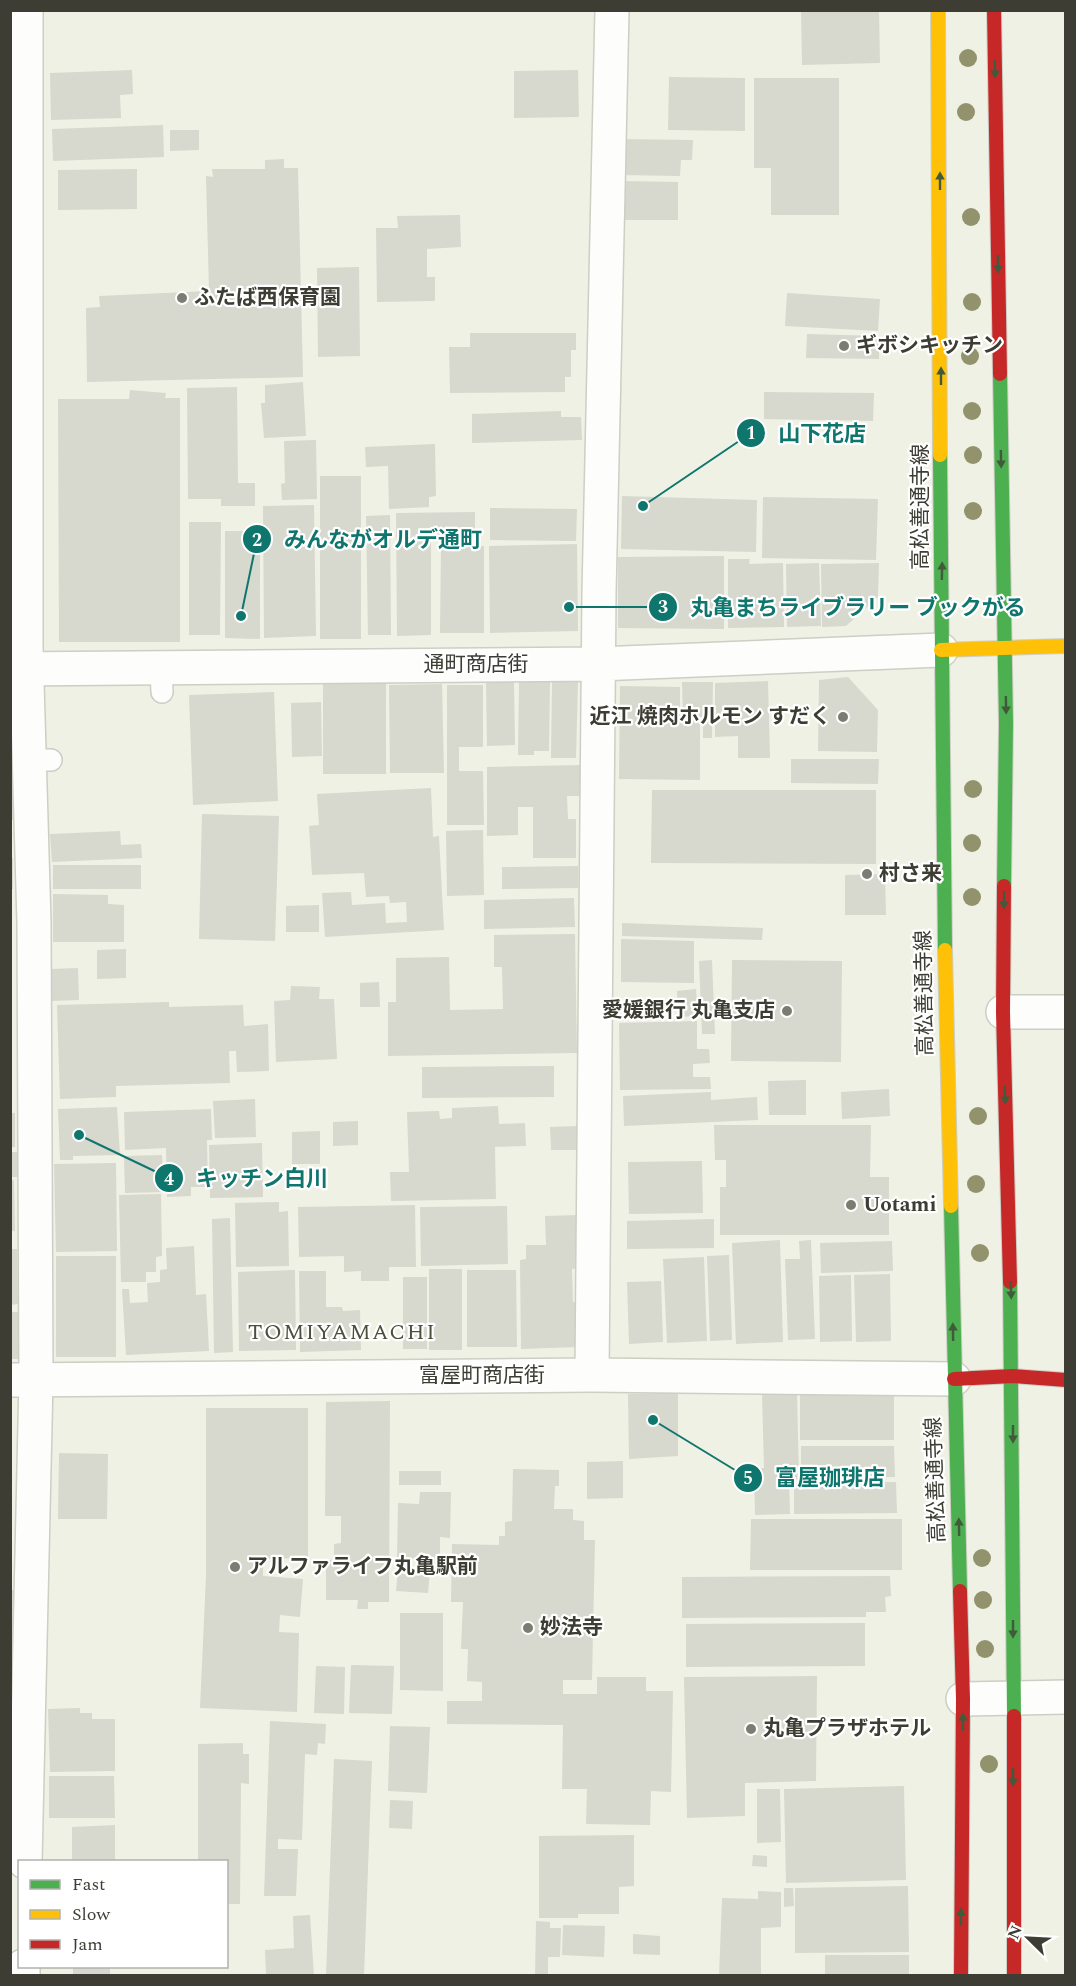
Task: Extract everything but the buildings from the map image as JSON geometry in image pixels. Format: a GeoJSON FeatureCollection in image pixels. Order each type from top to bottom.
{"type":"FeatureCollection","features":[{"type":"Feature","properties":{"kind":"main road","name":"高松善通寺線"},"geometry":{"type":"LineString","coordinates":[[938,10],[941,650],[954,1378],[959,1481],[963,1699],[961,1976]]}},
{"type":"Feature","properties":{"kind":"main road"},"geometry":{"type":"LineString","coordinates":[[994,10],[1005,646],[1003,1012],[1013,1376],[1014,1976]]}},
{"type":"Feature","properties":{"kind":"main road"},"geometry":{"type":"LineString","coordinates":[[941,650],[1005,646],[1065,646]]}},
{"type":"Feature","properties":{"kind":"main road"},"geometry":{"type":"LineString","coordinates":[[954,1378],[1013,1376],[1065,1380]]}},
{"type":"Feature","properties":{"kind":"street"},"geometry":{"type":"LineString","coordinates":[[25,1860],[23,1380],[40,760],[18,669],[26,10]]}},
{"type":"Feature","properties":{"kind":"street"},"geometry":{"type":"LineString","coordinates":[[592,1375],[598,664],[612,10]]}},
{"type":"Feature","properties":{"kind":"street","name":"通町商店街"},"geometry":{"type":"LineString","coordinates":[[18,669],[161,679],[941,650]]}},
{"type":"Feature","properties":{"kind":"street"},"geometry":{"type":"LineString","coordinates":[[1003,1012],[1065,1012]]}},
{"type":"Feature","properties":{"kind":"street","name":"富屋町商店街"},"geometry":{"type":"LineString","coordinates":[[23,1380],[592,1375],[954,1378]]}},
{"type":"Feature","properties":{"kind":"street"},"geometry":{"type":"LineString","coordinates":[[963,1699],[1065,1697]]}},
{"type":"Feature","properties":{"kind":"traffic: fast"},"geometry":{"type":"LineString","coordinates":[[1000,374],[1006,724],[1004,886]]}},
{"type":"Feature","properties":{"kind":"traffic: fast"},"geometry":{"type":"LineString","coordinates":[[940,455],[945,950]]}},
{"type":"Feature","properties":{"kind":"traffic: fast"},"geometry":{"type":"LineString","coordinates":[[951,1206],[960,1591]]}},
{"type":"Feature","properties":{"kind":"traffic: fast"},"geometry":{"type":"LineString","coordinates":[[1010,1282],[1014,1716]]}},
{"type":"Feature","properties":{"kind":"traffic: slow"},"geometry":{"type":"LineString","coordinates":[[938,10],[940,455]]}},
{"type":"Feature","properties":{"kind":"traffic: slow"},"geometry":{"type":"LineString","coordinates":[[941,650],[1066,646]]}},
{"type":"Feature","properties":{"kind":"traffic: slow"},"geometry":{"type":"LineString","coordinates":[[945,950],[951,1206]]}},
{"type":"Feature","properties":{"kind":"traffic: jam"},"geometry":{"type":"LineString","coordinates":[[994,10],[1000,374]]}},
{"type":"Feature","properties":{"kind":"traffic: jam"},"geometry":{"type":"LineString","coordinates":[[1004,886],[1003,1012],[1010,1282]]}},
{"type":"Feature","properties":{"kind":"traffic: jam"},"geometry":{"type":"LineString","coordinates":[[954,1379],[1013,1376],[1066,1380]]}},
{"type":"Feature","properties":{"kind":"traffic: jam"},"geometry":{"type":"LineString","coordinates":[[960,1591],[963,1699],[961,1976]]}},
{"type":"Feature","properties":{"kind":"traffic: jam"},"geometry":{"type":"LineString","coordinates":[[1014,1716],[1014,1976]]}},
{"type":"Feature","properties":{"kind":"place","name":"ふたば西保育園"},"geometry":{"type":"Point","coordinates":[182,298]}},
{"type":"Feature","properties":{"kind":"place","name":"ギボシキッチン"},"geometry":{"type":"Point","coordinates":[844,346]}},
{"type":"Feature","properties":{"kind":"place","name":"山下花店"},"geometry":{"type":"Point","coordinates":[643,506]}},
{"type":"Feature","properties":{"kind":"place","name":"丸亀まちライブラリー ブックがる"},"geometry":{"type":"Point","coordinates":[569,607]}},
{"type":"Feature","properties":{"kind":"place","name":"みんながオルデ通町"},"geometry":{"type":"Point","coordinates":[241,616]}},
{"type":"Feature","properties":{"kind":"place","name":"近江 焼肉ホルモン すだく"},"geometry":{"type":"Point","coordinates":[843,717]}},
{"type":"Feature","properties":{"kind":"place","name":"村さ来"},"geometry":{"type":"Point","coordinates":[867,874]}},
{"type":"Feature","properties":{"kind":"place","name":"愛媛銀行 丸亀支店"},"geometry":{"type":"Point","coordinates":[787,1011]}},
{"type":"Feature","properties":{"kind":"place","name":"キッチン白川"},"geometry":{"type":"Point","coordinates":[79,1135]}},
{"type":"Feature","properties":{"kind":"place","name":"Uotami"},"geometry":{"type":"Point","coordinates":[851,1205]}},
{"type":"Feature","properties":{"kind":"place","name":"富屋珈琲店"},"geometry":{"type":"Point","coordinates":[653,1420]}},
{"type":"Feature","properties":{"kind":"place","name":"アルファライフ丸亀駅前"},"geometry":{"type":"Point","coordinates":[235,1567]}},
{"type":"Feature","properties":{"kind":"place","name":"妙法寺"},"geometry":{"type":"Point","coordinates":[528,1628]}},
{"type":"Feature","properties":{"kind":"place","name":"丸亀プラザホテル"},"geometry":{"type":"Point","coordinates":[751,1729]}},
{"type":"Feature","properties":{"kind":"district","name":"TOMIYAMACHI"},"geometry":{"type":"Point","coordinates":[342,1332]}}]}
